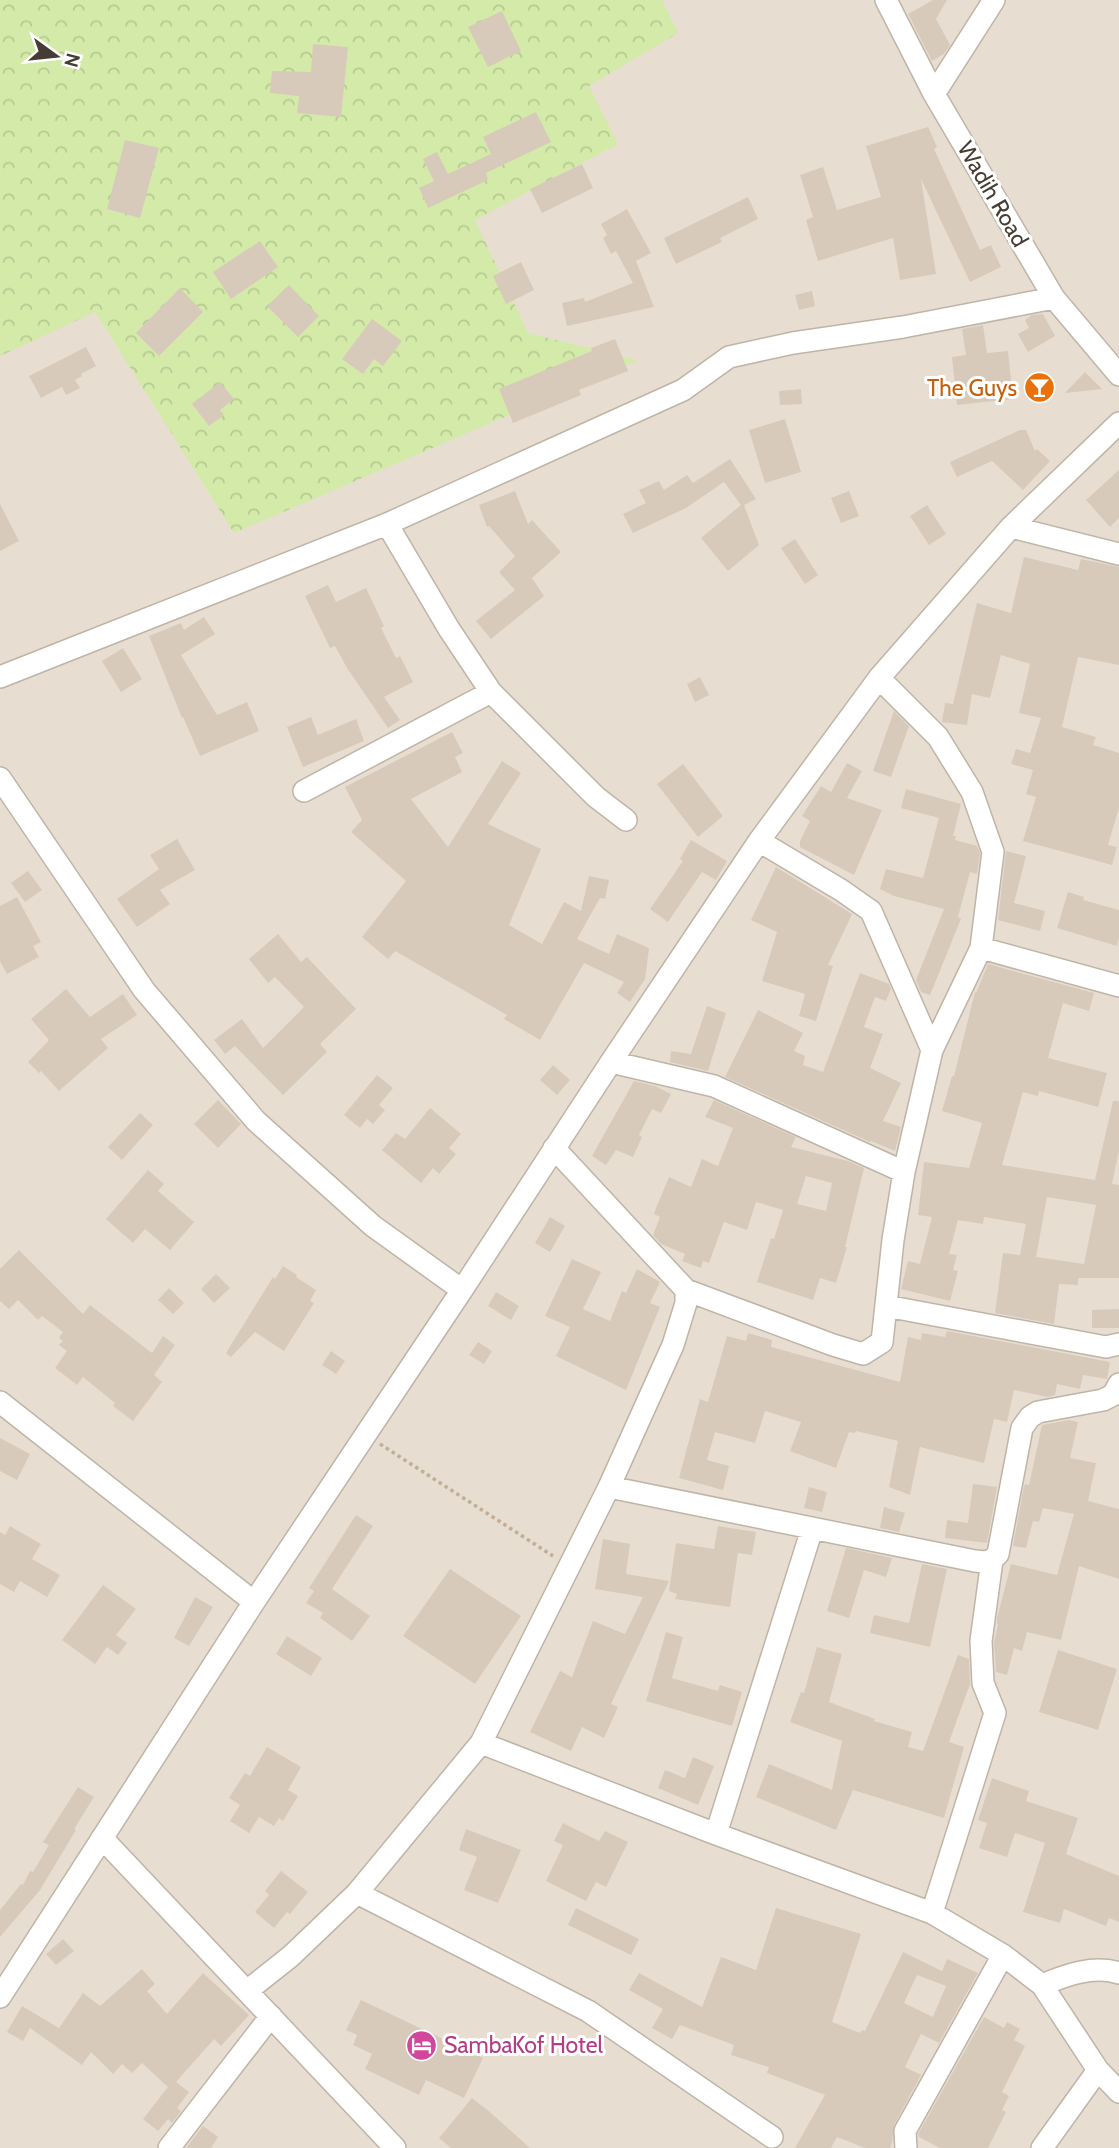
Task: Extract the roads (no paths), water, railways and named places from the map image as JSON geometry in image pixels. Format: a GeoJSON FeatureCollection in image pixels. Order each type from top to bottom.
{"type":"FeatureCollection","features":[{"type":"Feature","properties":{"kind":"street","name":"Wadih Road"},"geometry":{"type":"LineString","coordinates":[[886,0],[934,94],[1054,298],[1119,375]]}},
{"type":"Feature","properties":{"kind":"street"},"geometry":{"type":"LineString","coordinates":[[934,94],[994,0]]}},
{"type":"Feature","properties":{"kind":"street"},"geometry":{"type":"LineString","coordinates":[[0,677],[387,524],[683,390],[729,357],[793,343],[903,327],[1054,298]]}},
{"type":"Feature","properties":{"kind":"street"},"geometry":{"type":"LineString","coordinates":[[0,1997],[254,1602],[759,841],[879,678],[1011,527],[1119,423]]}},
{"type":"Feature","properties":{"kind":"street"},"geometry":{"type":"LineString","coordinates":[[387,524],[449,629],[491,692],[596,797],[626,820]]}},
{"type":"Feature","properties":{"kind":"street"},"geometry":{"type":"LineString","coordinates":[[1011,527],[1119,554]]}},
{"type":"Feature","properties":{"kind":"street"},"geometry":{"type":"LineString","coordinates":[[554,1148],[686,1290],[863,1354],[883,1342],[893,1240],[904,1172],[932,1050],[981,948],[993,852],[972,792],[938,737],[879,678]]}},
{"type":"Feature","properties":{"kind":"street"},"geometry":{"type":"LineString","coordinates":[[304,791],[491,692]]}},
{"type":"Feature","properties":{"kind":"street"},"geometry":{"type":"LineString","coordinates":[[0,778],[144,990],[256,1121],[373,1226],[462,1290]]}},
{"type":"Feature","properties":{"kind":"street"},"geometry":{"type":"LineString","coordinates":[[759,841],[871,911],[932,1050]]}},
{"type":"Feature","properties":{"kind":"street"},"geometry":{"type":"LineString","coordinates":[[981,948],[1119,987]]}},
{"type":"Feature","properties":{"kind":"street"},"geometry":{"type":"LineString","coordinates":[[611,1062],[714,1086],[904,1172]]}},
{"type":"Feature","properties":{"kind":"street"},"geometry":{"type":"LineString","coordinates":[[247,1991],[291,1956],[357,1893],[481,1743],[609,1487],[673,1345],[686,1303],[686,1290]]}},
{"type":"Feature","properties":{"kind":"street"},"geometry":{"type":"LineString","coordinates":[[887,1306],[1106,1347],[1119,1344]]}},
{"type":"Feature","properties":{"kind":"street"},"geometry":{"type":"LineString","coordinates":[[609,1487],[985,1563],[998,1554],[1021,1428],[1038,1412],[1103,1401],[1113,1395],[1119,1384]]}},
{"type":"Feature","properties":{"kind":"street"},"geometry":{"type":"LineString","coordinates":[[0,1402],[254,1602]]}},
{"type":"Feature","properties":{"kind":"street"},"geometry":{"type":"LineString","coordinates":[[716,1834],[812,1529]]}},
{"type":"Feature","properties":{"kind":"street"},"geometry":{"type":"LineString","coordinates":[[932,1913],[995,1713],[983,1683],[981,1641],[992,1560]]}},
{"type":"Feature","properties":{"kind":"street"},"geometry":{"type":"LineString","coordinates":[[481,1743],[716,1834],[932,1913],[1003,1955],[1042,1985],[1098,2070],[1119,2092]]}},
{"type":"Feature","properties":{"kind":"street"},"geometry":{"type":"LineString","coordinates":[[102,1838],[395,2148]]}},
{"type":"Feature","properties":{"kind":"street"},"geometry":{"type":"LineString","coordinates":[[357,1893],[588,2011],[772,2137]]}},
{"type":"Feature","properties":{"kind":"street"},"geometry":{"type":"LineString","coordinates":[[906,2148],[905,2131],[1003,1955]]}},
{"type":"Feature","properties":{"kind":"street"},"geometry":{"type":"LineString","coordinates":[[1042,1985],[1070,1973],[1108,1970],[1119,1973]]}},
{"type":"Feature","properties":{"kind":"street"},"geometry":{"type":"LineString","coordinates":[[169,2148],[271,2016]]}},
{"type":"Feature","properties":{"kind":"street"},"geometry":{"type":"LineString","coordinates":[[1042,2148],[1098,2070]]}},
{"type":"Feature","properties":{"kind":"place","name":"The Guys"},"geometry":{"type":"Point","coordinates":[1040,388]}},
{"type":"Feature","properties":{"kind":"place","name":"SambaKof Hotel"},"geometry":{"type":"Point","coordinates":[421,2045]}}]}
